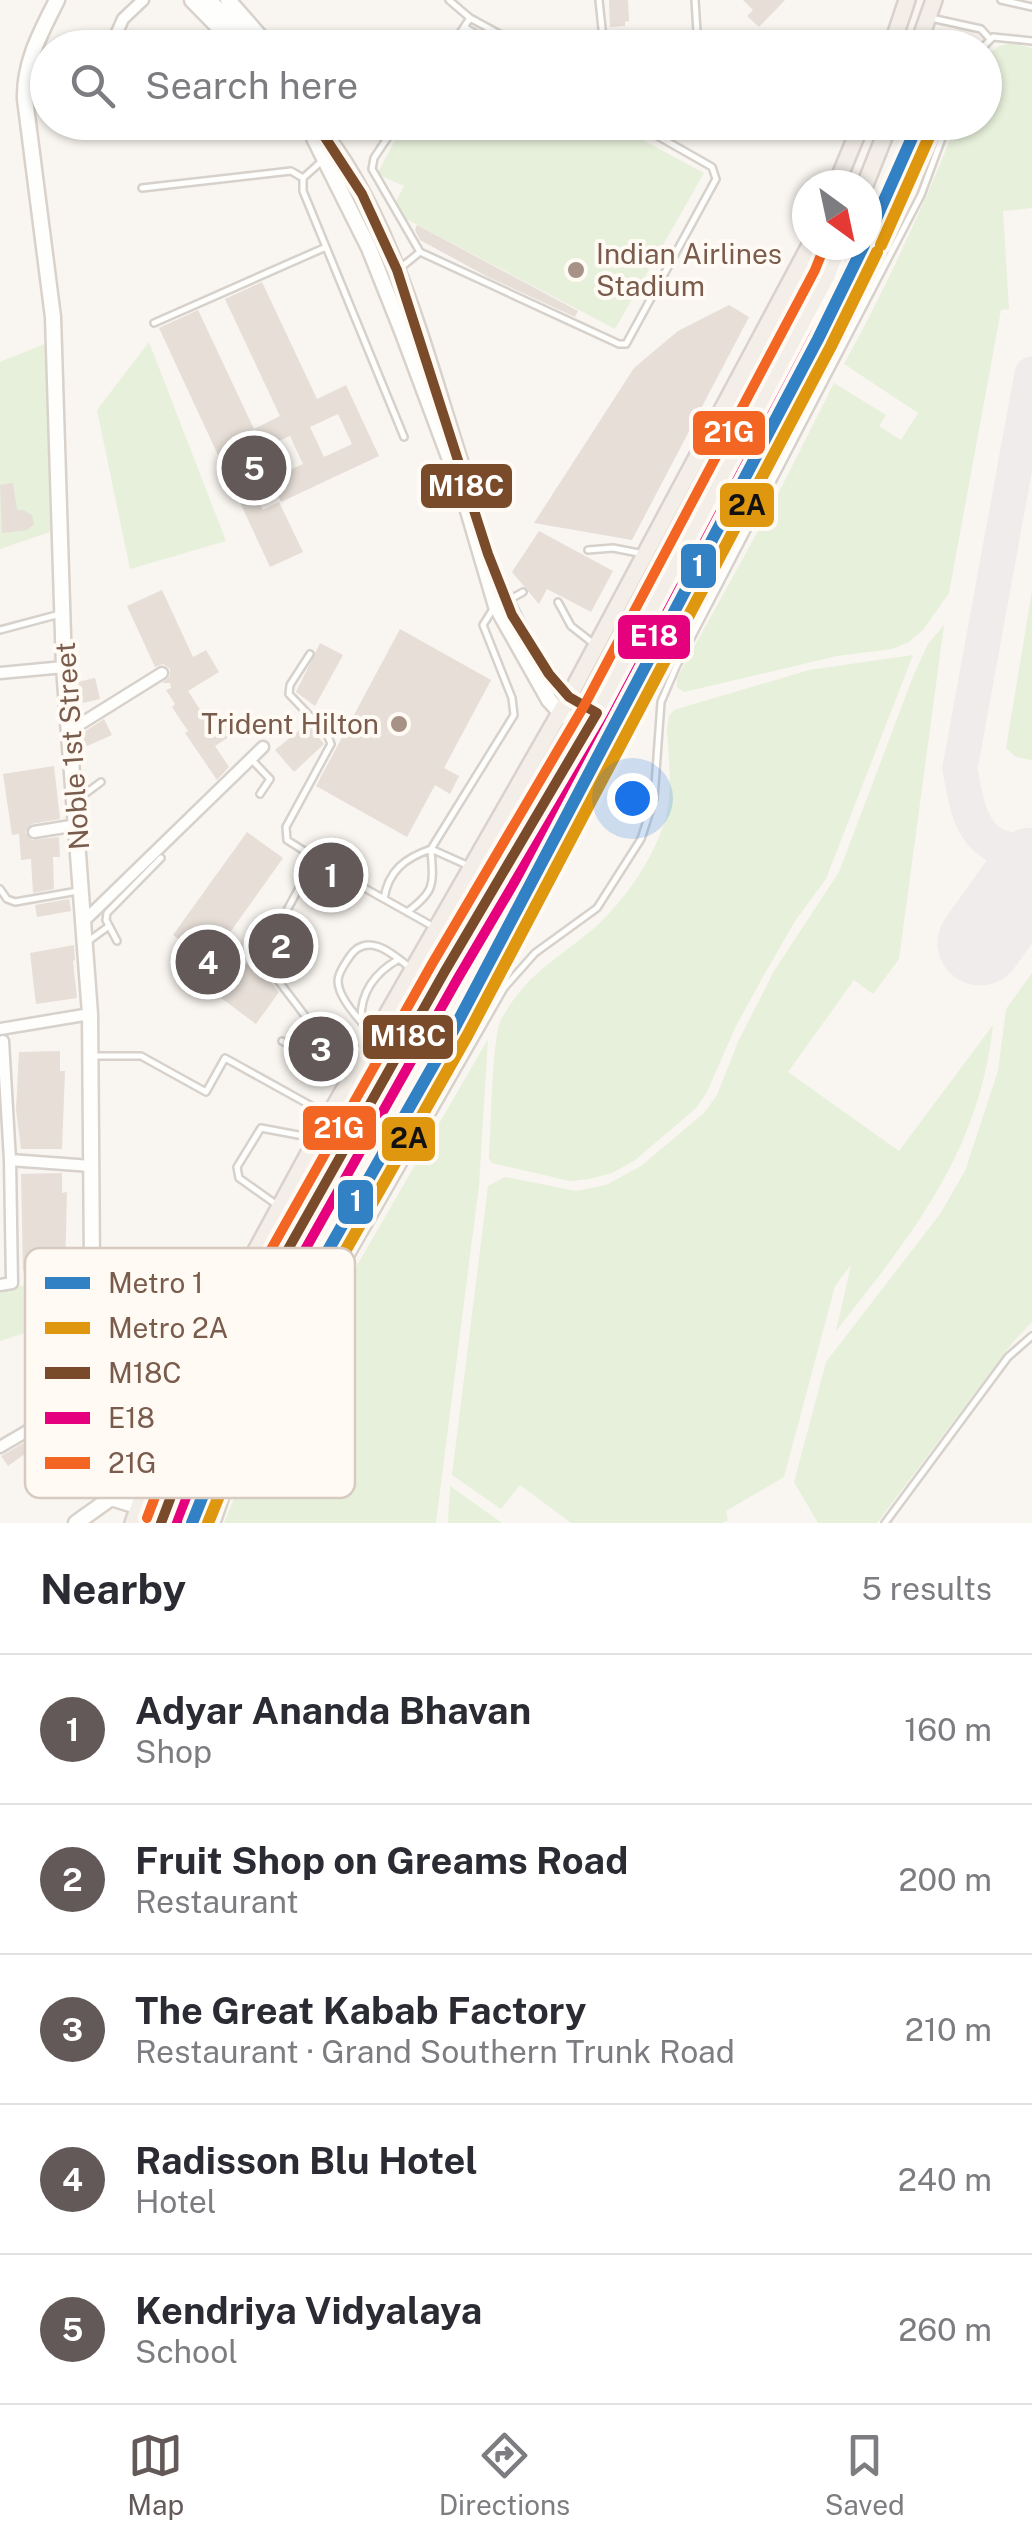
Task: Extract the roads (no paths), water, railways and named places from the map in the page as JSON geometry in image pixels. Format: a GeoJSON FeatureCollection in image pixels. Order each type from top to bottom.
{"type":"FeatureCollection","features":[{"type":"Feature","properties":{"kind":"main road"},"geometry":{"type":"LineString","coordinates":[[897,30],[907,0]]}},
{"type":"Feature","properties":{"kind":"main road"},"geometry":{"type":"LineString","coordinates":[[923,30],[934,0]]}},
{"type":"Feature","properties":{"kind":"main road"},"geometry":{"type":"LineString","coordinates":[[842,170],[855,140]]}},
{"type":"Feature","properties":{"kind":"main road"},"geometry":{"type":"LineString","coordinates":[[871,170],[883,140]]}},
{"type":"Feature","properties":{"kind":"main road"},"geometry":{"type":"LineString","coordinates":[[257,1248],[570,697],[802,260]]}},
{"type":"Feature","properties":{"kind":"main road"},"geometry":{"type":"LineString","coordinates":[[290,1248],[596,713],[835,260]]}},
{"type":"Feature","properties":{"kind":"main road"},"geometry":{"type":"LineString","coordinates":[[133,1523],[140,1498]]}},
{"type":"Feature","properties":{"kind":"main road"},"geometry":{"type":"LineString","coordinates":[[137,1506],[162,1518]]}},
{"type":"Feature","properties":{"kind":"street","name":"Noble 1st Street"},"geometry":{"type":"LineString","coordinates":[[43,30],[57,0]]}},
{"type":"Feature","properties":{"kind":"street"},"geometry":{"type":"LineString","coordinates":[[118,30],[123,19],[143,0]]}},
{"type":"Feature","properties":{"kind":"street"},"geometry":{"type":"LineString","coordinates":[[192,0],[221,30]]}},
{"type":"Feature","properties":{"kind":"street"},"geometry":{"type":"LineString","coordinates":[[208,0],[237,30]]}},
{"type":"Feature","properties":{"kind":"street"},"geometry":{"type":"LineString","coordinates":[[228,0],[254,30]]}},
{"type":"Feature","properties":{"kind":"street","name":"Noble 1st Street"},"geometry":{"type":"LineString","coordinates":[[30,58],[25,82],[30,124]]}},
{"type":"Feature","properties":{"kind":"street","name":"Noble 1st Street"},"geometry":{"type":"LineString","coordinates":[[32,140],[53,317],[64,667],[79,810],[82,922],[90,1014],[92,1248]]}},
{"type":"Feature","properties":{"kind":"street"},"geometry":{"type":"LineString","coordinates":[[315,140],[369,248],[459,472]]}},
{"type":"Feature","properties":{"kind":"street"},"geometry":{"type":"LineString","coordinates":[[330,140],[362,194],[397,270],[501,604],[549,700],[586,730]]}},
{"type":"Feature","properties":{"kind":"street"},"geometry":{"type":"LineString","coordinates":[[501,604],[570,697],[596,713]]}},
{"type":"Feature","properties":{"kind":"street"},"geometry":{"type":"LineString","coordinates":[[0,673],[64,667]]}},
{"type":"Feature","properties":{"kind":"street"},"geometry":{"type":"LineString","coordinates":[[70,731],[162,674]]}},
{"type":"Feature","properties":{"kind":"street"},"geometry":{"type":"LineString","coordinates":[[82,922],[263,747]]}},
{"type":"Feature","properties":{"kind":"street"},"geometry":{"type":"LineString","coordinates":[[34,832],[79,810]]}},
{"type":"Feature","properties":{"kind":"street"},"geometry":{"type":"LineString","coordinates":[[0,1029],[90,1014]]}},
{"type":"Feature","properties":{"kind":"street"},"geometry":{"type":"LineString","coordinates":[[0,1042],[5,1231],[12,1284],[0,1286]]}},
{"type":"Feature","properties":{"kind":"street"},"geometry":{"type":"LineString","coordinates":[[6,1168],[91,1166]]}},
{"type":"Feature","properties":{"kind":"street"},"geometry":{"type":"LineString","coordinates":[[0,1448],[25,1433]]}},
{"type":"Feature","properties":{"kind":"street"},"geometry":{"type":"LineString","coordinates":[[76,1523],[111,1498],[137,1506]]}},
{"type":"Feature","properties":{"kind":"lane"},"geometry":{"type":"LineString","coordinates":[[449,0],[492,30]]}},
{"type":"Feature","properties":{"kind":"lane"},"geometry":{"type":"LineString","coordinates":[[599,0],[602,30]]}},
{"type":"Feature","properties":{"kind":"lane"},"geometry":{"type":"LineString","coordinates":[[695,0],[697,30]]}},
{"type":"Feature","properties":{"kind":"lane"},"geometry":{"type":"LineString","coordinates":[[1001,0],[1032,7]]}},
{"type":"Feature","properties":{"kind":"lane"},"geometry":{"type":"LineString","coordinates":[[928,17],[982,30]]}},
{"type":"Feature","properties":{"kind":"lane"},"geometry":{"type":"LineString","coordinates":[[462,30],[470,18]]}},
{"type":"Feature","properties":{"kind":"lane"},"geometry":{"type":"LineString","coordinates":[[464,27],[469,30]]}},
{"type":"Feature","properties":{"kind":"lane"},"geometry":{"type":"LineString","coordinates":[[1002,39],[1032,41]]}},
{"type":"Feature","properties":{"kind":"lane"},"geometry":{"type":"LineString","coordinates":[[386,140],[372,169],[420,252],[619,344],[626,344],[716,179],[712,167],[665,140]]}},
{"type":"Feature","properties":{"kind":"lane"},"geometry":{"type":"LineString","coordinates":[[355,1249],[504,988],[535,953],[597,908],[641,839],[654,799],[661,702],[668,684],[921,195],[941,140]]}},
{"type":"Feature","properties":{"kind":"lane"},"geometry":{"type":"LineString","coordinates":[[326,158],[304,178],[303,191],[404,437]]}},
{"type":"Feature","properties":{"kind":"lane"},"geometry":{"type":"LineString","coordinates":[[142,188],[292,171],[304,178]]}},
{"type":"Feature","properties":{"kind":"lane"},"geometry":{"type":"LineString","coordinates":[[154,324],[326,246]]}},
{"type":"Feature","properties":{"kind":"lane"},"geometry":{"type":"LineString","coordinates":[[397,270],[420,252]]}},
{"type":"Feature","properties":{"kind":"lane"},"geometry":{"type":"LineString","coordinates":[[588,550],[612,548],[646,554]]}},
{"type":"Feature","properties":{"kind":"lane"},"geometry":{"type":"LineString","coordinates":[[408,912],[428,894],[432,884],[431,848],[514,715],[512,698],[483,625],[501,604],[523,592]]}},
{"type":"Feature","properties":{"kind":"lane"},"geometry":{"type":"LineString","coordinates":[[558,602],[572,626],[597,646]]}},
{"type":"Feature","properties":{"kind":"lane"},"geometry":{"type":"LineString","coordinates":[[0,630],[64,613]]}},
{"type":"Feature","properties":{"kind":"lane"},"geometry":{"type":"LineString","coordinates":[[310,654],[288,694],[327,734],[331,744],[285,834],[287,840],[437,928]]}},
{"type":"Feature","properties":{"kind":"lane"},"geometry":{"type":"LineString","coordinates":[[252,759],[270,779],[260,794]]}},
{"type":"Feature","properties":{"kind":"lane"},"geometry":{"type":"LineString","coordinates":[[79,810],[82,796],[101,782]]}},
{"type":"Feature","properties":{"kind":"lane"},"geometry":{"type":"LineString","coordinates":[[384,899],[386,881],[398,867],[407,858],[431,848],[472,867]]}},
{"type":"Feature","properties":{"kind":"lane"},"geometry":{"type":"LineString","coordinates":[[117,940],[107,914],[161,858]]}},
{"type":"Feature","properties":{"kind":"lane"},"geometry":{"type":"LineString","coordinates":[[299,888],[261,958],[309,1022],[365,1054]]}},
{"type":"Feature","properties":{"kind":"lane"},"geometry":{"type":"LineString","coordinates":[[0,889],[15,902],[81,890]]}},
{"type":"Feature","properties":{"kind":"lane"},"geometry":{"type":"LineString","coordinates":[[84,944],[109,926]]}},
{"type":"Feature","properties":{"kind":"lane"},"geometry":{"type":"LineString","coordinates":[[375,1038],[338,983],[354,950],[362,945],[381,946],[413,970]]}},
{"type":"Feature","properties":{"kind":"lane"},"geometry":{"type":"LineString","coordinates":[[361,1020],[362,999],[369,986],[399,959]]}},
{"type":"Feature","properties":{"kind":"lane"},"geometry":{"type":"LineString","coordinates":[[302,1052],[318,1027]]}},
{"type":"Feature","properties":{"kind":"lane"},"geometry":{"type":"LineString","coordinates":[[282,1042],[350,1082]]}},
{"type":"Feature","properties":{"kind":"lane"},"geometry":{"type":"LineString","coordinates":[[90,1056],[141,1056],[206,1092],[225,1058],[329,1116]]}},
{"type":"Feature","properties":{"kind":"lane"},"geometry":{"type":"LineString","coordinates":[[280,1206],[240,1178],[237,1167],[265,1126],[316,1139]]}},
{"type":"Feature","properties":{"kind":"lane"},"geometry":{"type":"LineString","coordinates":[[885,1523],[1008,1357],[1032,1336]]}},
{"type":"Feature","properties":{"kind":"lane"},"geometry":{"type":"LineString","coordinates":[[218,1523],[226,1498]]}},
{"type":"Feature","properties":{"kind":"metro line","name":"1"},"geometry":{"type":"LineString","coordinates":[[882,205],[911,140]]}},
{"type":"Feature","properties":{"kind":"metro line","name":"2A"},"geometry":{"type":"LineString","coordinates":[[882,243],[928,140]]}},
{"type":"Feature","properties":{"kind":"metro line","name":"1"},"geometry":{"type":"LineString","coordinates":[[329,1248],[454,1029],[857,260]]}},
{"type":"Feature","properties":{"kind":"metro line","name":"2A"},"geometry":{"type":"LineString","coordinates":[[347,1248],[467,1036],[873,260]]}},
{"type":"Feature","properties":{"kind":"metro line","name":"1"},"geometry":{"type":"LineString","coordinates":[[192,1523],[202,1498]]}},
{"type":"Feature","properties":{"kind":"metro line","name":"2A"},"geometry":{"type":"LineString","coordinates":[[208,1523],[218,1498]]}},
{"type":"Feature","properties":{"kind":"place","name":"Indian Airlines Stadium"},"geometry":{"type":"Point","coordinates":[576,270]}},
{"type":"Feature","properties":{"kind":"place","name":"Kendriya Vidyalaya"},"geometry":{"type":"Point","coordinates":[254,468]}},
{"type":"Feature","properties":{"kind":"place","name":"Trident Hilton"},"geometry":{"type":"Point","coordinates":[399,724]}},
{"type":"Feature","properties":{"kind":"place","name":"Adyar Ananda Bhavan"},"geometry":{"type":"Point","coordinates":[331,875]}},
{"type":"Feature","properties":{"kind":"place","name":"Fruit Shop on Greams Road"},"geometry":{"type":"Point","coordinates":[281,946]}},
{"type":"Feature","properties":{"kind":"place","name":"Radisson Blu Hotel"},"geometry":{"type":"Point","coordinates":[208,962]}},
{"type":"Feature","properties":{"kind":"place","name":"The Great Kabab Factory"},"geometry":{"type":"Point","coordinates":[321,1049]}}]}
